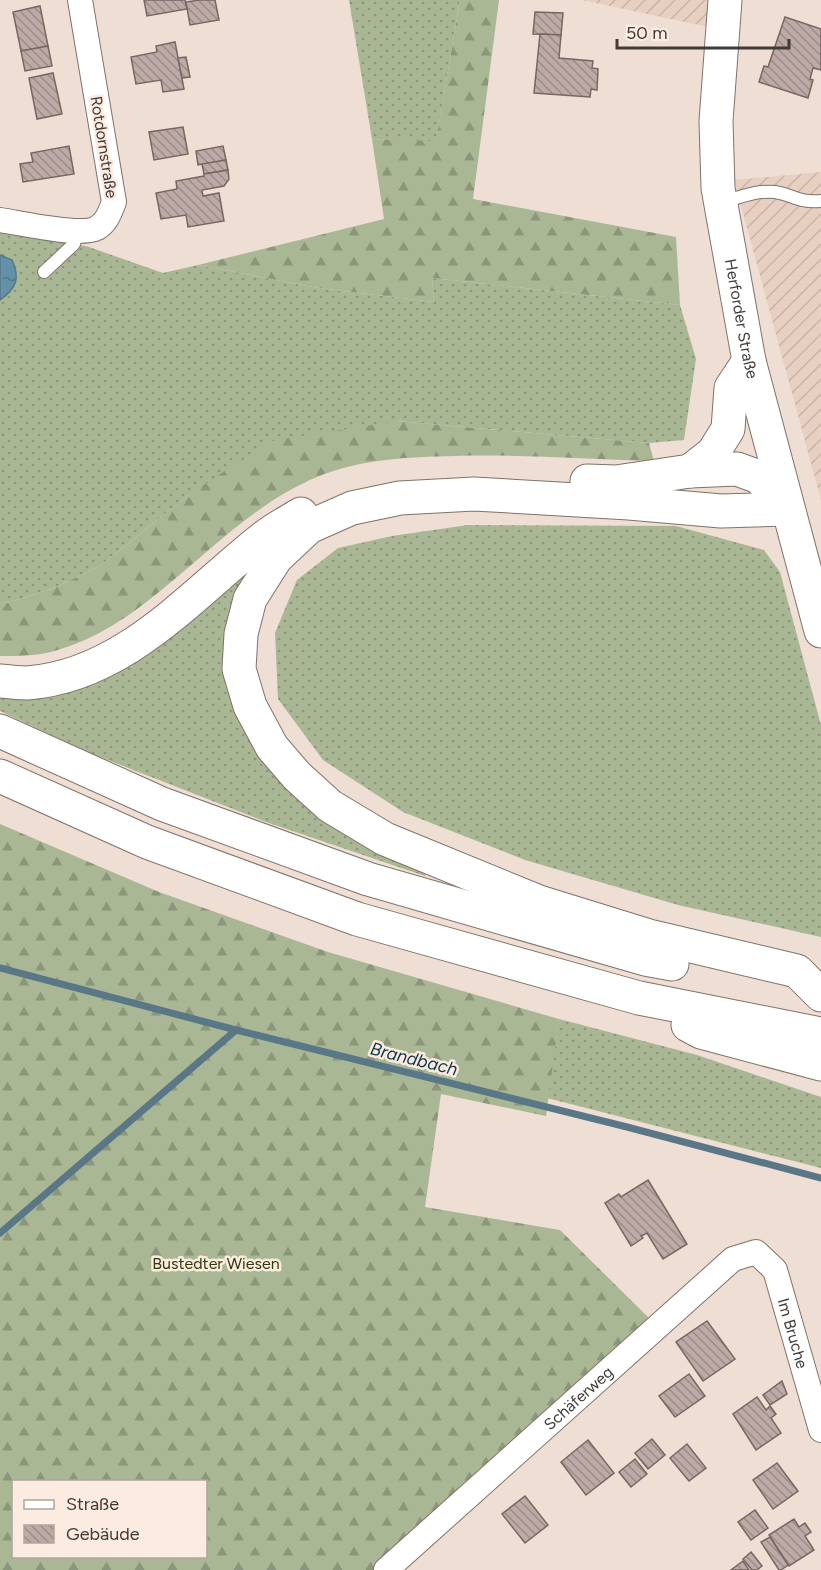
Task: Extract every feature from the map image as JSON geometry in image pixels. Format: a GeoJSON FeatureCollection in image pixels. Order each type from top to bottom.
{"type":"FeatureCollection","features":[{"type":"Feature","properties":{"kind":"main road","name":"Herforder Straße"},"geometry":{"type":"LineString","coordinates":[[725,0],[716,121],[720,202],[749,361],[821,631]]}},
{"type":"Feature","properties":{"kind":"main road"},"geometry":{"type":"LineString","coordinates":[[690,471],[713,453],[728,429],[731,388],[749,361]]}},
{"type":"Feature","properties":{"kind":"main road"},"geometry":{"type":"LineString","coordinates":[[0,681],[26,683],[65,676],[109,659],[178,611],[264,537],[303,513],[357,492],[400,481],[470,479],[615,482],[690,471],[737,469],[759,477],[787,509]]}},
{"type":"Feature","properties":{"kind":"main road"},"geometry":{"type":"LineString","coordinates":[[787,509],[721,511],[474,494],[400,498],[352,507],[309,527],[276,558],[250,599],[241,634],[239,669],[250,706],[272,747],[297,776],[330,806],[385,839],[539,902],[649,936],[797,971],[821,995]]}},
{"type":"Feature","properties":{"kind":"main road"},"geometry":{"type":"LineString","coordinates":[[0,731],[162,804],[368,879],[645,959],[821,995]]}},
{"type":"Feature","properties":{"kind":"main road"},"geometry":{"type":"LineString","coordinates":[[0,776],[147,842],[357,919],[813,1047]]}},
{"type":"Feature","properties":{"kind":"street","name":"Rotdornstraße"},"geometry":{"type":"LineString","coordinates":[[0,220],[77,232],[96,229],[108,218],[114,202],[80,0]]}},
{"type":"Feature","properties":{"kind":"street","name":"Schäferweg"},"geometry":{"type":"LineString","coordinates":[[386,1570],[733,1259],[756,1252],[775,1270]]}},
{"type":"Feature","properties":{"kind":"street","name":"Im Bruche"},"geometry":{"type":"LineString","coordinates":[[775,1270],[821,1430]]}},
{"type":"Feature","properties":{"kind":"lane"},"geometry":{"type":"LineString","coordinates":[[720,202],[761,192],[776,192],[801,201],[821,201]]}},
{"type":"Feature","properties":{"kind":"lane"},"geometry":{"type":"LineString","coordinates":[[44,272],[74,244],[77,232]]}},
{"type":"Feature","properties":{"kind":"shaded area"},"geometry":{"type":"Polygon","coordinates":[[[582,0],[712,0],[708,27],[582,0]]]}},
{"type":"Feature","properties":{"kind":"shaded area"},"geometry":{"type":"Polygon","coordinates":[[[821,172],[821,500],[734,180],[821,172]]]}},
{"type":"Feature","properties":{"kind":"green space"},"geometry":{"type":"Polygon","coordinates":[[[349,0],[460,0],[436,142],[372,139],[349,0]]]}},
{"type":"Feature","properties":{"kind":"green space"},"geometry":{"type":"Polygon","coordinates":[[[460,0],[499,0],[473,199],[676,237],[680,305],[432,278],[434,302],[318,288],[198,265],[384,219],[372,139],[436,141],[460,0]]]}},
{"type":"Feature","properties":{"kind":"green space"},"geometry":{"type":"Polygon","coordinates":[[[0,232],[86,246],[163,273],[198,265],[318,288],[434,302],[432,278],[680,305],[696,359],[684,440],[649,443],[396,421],[191,493],[100,566],[54,588],[7,603],[0,602],[0,232]]]}},
{"type":"Feature","properties":{"kind":"green space"},"geometry":{"type":"Polygon","coordinates":[[[396,421],[649,443],[654,461],[529,456],[436,456],[384,460],[350,466],[317,477],[282,495],[249,517],[157,594],[126,617],[93,636],[51,652],[0,656],[0,602],[7,603],[54,588],[100,566],[191,493],[271,441],[396,421]]]}},
{"type":"Feature","properties":{"kind":"green space"},"geometry":{"type":"Polygon","coordinates":[[[468,525],[676,526],[764,550],[780,572],[821,725],[821,937],[678,905],[525,860],[403,812],[323,760],[278,699],[275,633],[297,580],[338,548],[392,536],[468,525]]]}},
{"type":"Feature","properties":{"kind":"green space"},"geometry":{"type":"Polygon","coordinates":[[[266,548],[237,703],[426,871],[425,876],[266,822],[90,753],[0,711],[0,697],[11,699],[79,685],[266,548]]]}},
{"type":"Feature","properties":{"kind":"green space","name":"Bustedter Wiesen"},"geometry":{"type":"Polygon","coordinates":[[[0,824],[159,892],[328,952],[559,1019],[546,1116],[441,1094],[425,1207],[560,1230],[651,1320],[373,1570],[0,1570],[0,824]]]}},
{"type":"Feature","properties":{"kind":"green space"},"geometry":{"type":"Polygon","coordinates":[[[559,1019],[697,1055],[821,1097],[821,1168],[547,1098],[559,1019]]]}},
{"type":"Feature","properties":{"kind":"water"},"geometry":{"type":"Polygon","coordinates":[[[0,255],[12,260],[16,277],[13,287],[0,300],[0,255]]]}},
{"type":"Feature","properties":{"kind":"building"},"geometry":{"type":"Polygon","coordinates":[[[144,0],[185,0],[187,9],[147,16],[144,0]]]}},
{"type":"Feature","properties":{"kind":"building"},"geometry":{"type":"Polygon","coordinates":[[[215,0],[219,20],[190,25],[186,2],[215,0]]]}},
{"type":"Feature","properties":{"kind":"building"},"geometry":{"type":"Polygon","coordinates":[[[40,6],[48,46],[21,51],[13,12],[40,6]]]}},
{"type":"Feature","properties":{"kind":"building"},"geometry":{"type":"Polygon","coordinates":[[[535,12],[563,13],[561,35],[533,34],[535,12]]]}},
{"type":"Feature","properties":{"kind":"building"},"geometry":{"type":"Polygon","coordinates":[[[785,17],[821,29],[821,70],[813,68],[810,79],[813,80],[808,98],[759,82],[764,66],[768,67],[785,17]]]}},
{"type":"Feature","properties":{"kind":"building"},"geometry":{"type":"Polygon","coordinates":[[[540,34],[561,35],[559,58],[593,61],[592,68],[598,69],[597,90],[591,89],[590,97],[534,93],[540,34]]]}},
{"type":"Feature","properties":{"kind":"building"},"geometry":{"type":"Polygon","coordinates":[[[175,42],[184,89],[163,92],[161,80],[136,84],[131,57],[157,52],[156,46],[175,42]]]}},
{"type":"Feature","properties":{"kind":"building"},"geometry":{"type":"Polygon","coordinates":[[[48,46],[52,66],[25,71],[21,51],[48,46]]]}},
{"type":"Feature","properties":{"kind":"building"},"geometry":{"type":"Polygon","coordinates":[[[186,57],[190,77],[182,78],[178,58],[186,57]]]}},
{"type":"Feature","properties":{"kind":"building"},"geometry":{"type":"Polygon","coordinates":[[[53,73],[62,114],[37,119],[29,78],[53,73]]]}},
{"type":"Feature","properties":{"kind":"building"},"geometry":{"type":"Polygon","coordinates":[[[183,127],[188,154],[154,160],[149,132],[183,127]]]}},
{"type":"Feature","properties":{"kind":"building"},"geometry":{"type":"Polygon","coordinates":[[[69,146],[74,174],[23,182],[20,164],[33,162],[31,153],[69,146]]]}},
{"type":"Feature","properties":{"kind":"building"},"geometry":{"type":"Polygon","coordinates":[[[223,146],[226,160],[198,165],[196,151],[223,146]]]}},
{"type":"Feature","properties":{"kind":"building"},"geometry":{"type":"Polygon","coordinates":[[[226,160],[228,170],[204,174],[202,164],[226,160]]]}},
{"type":"Feature","properties":{"kind":"building"},"geometry":{"type":"Polygon","coordinates":[[[228,170],[229,179],[224,186],[202,190],[203,196],[219,193],[224,221],[188,227],[186,215],[161,219],[156,193],[177,189],[176,181],[228,170]]]}},
{"type":"Feature","properties":{"kind":"building"},"geometry":{"type":"Polygon","coordinates":[[[648,1180],[687,1244],[663,1259],[647,1233],[631,1246],[605,1203],[619,1194],[621,1197],[648,1180]]]}},
{"type":"Feature","properties":{"kind":"building"},"geometry":{"type":"Polygon","coordinates":[[[707,1321],[735,1359],[703,1381],[676,1342],[707,1321]]]}},
{"type":"Feature","properties":{"kind":"building"},"geometry":{"type":"Polygon","coordinates":[[[689,1374],[705,1396],[675,1417],[659,1396],[689,1374]]]}},
{"type":"Feature","properties":{"kind":"building"},"geometry":{"type":"Polygon","coordinates":[[[782,1381],[787,1394],[770,1405],[763,1395],[782,1381]]]}},
{"type":"Feature","properties":{"kind":"building"},"geometry":{"type":"Polygon","coordinates":[[[757,1397],[766,1410],[770,1406],[776,1414],[771,1418],[781,1433],[756,1450],[733,1414],[757,1397]]]}},
{"type":"Feature","properties":{"kind":"building"},"geometry":{"type":"Polygon","coordinates":[[[652,1439],[665,1455],[648,1469],[635,1453],[652,1439]]]}},
{"type":"Feature","properties":{"kind":"building"},"geometry":{"type":"Polygon","coordinates":[[[588,1440],[614,1473],[586,1495],[561,1462],[588,1440]]]}},
{"type":"Feature","properties":{"kind":"building"},"geometry":{"type":"Polygon","coordinates":[[[687,1444],[706,1468],[689,1481],[670,1458],[687,1444]]]}},
{"type":"Feature","properties":{"kind":"building"},"geometry":{"type":"Polygon","coordinates":[[[635,1459],[647,1474],[631,1487],[619,1472],[635,1459]]]}},
{"type":"Feature","properties":{"kind":"building"},"geometry":{"type":"Polygon","coordinates":[[[777,1463],[798,1491],[773,1509],[753,1480],[777,1463]]]}},
{"type":"Feature","properties":{"kind":"building"},"geometry":{"type":"Polygon","coordinates":[[[525,1496],[548,1525],[525,1543],[502,1514],[525,1496]]]}},
{"type":"Feature","properties":{"kind":"building"},"geometry":{"type":"Polygon","coordinates":[[[755,1510],[768,1528],[751,1540],[738,1522],[755,1510]]]}},
{"type":"Feature","properties":{"kind":"building"},"geometry":{"type":"Polygon","coordinates":[[[794,1519],[799,1527],[805,1523],[811,1532],[805,1536],[814,1550],[789,1566],[769,1535],[794,1519]]]}},
{"type":"Feature","properties":{"kind":"building"},"geometry":{"type":"Polygon","coordinates":[[[770,1537],[788,1565],[781,1570],[761,1542],[770,1537]]]}},
{"type":"Feature","properties":{"kind":"building"},"geometry":{"type":"Polygon","coordinates":[[[751,1552],[762,1566],[757,1570],[752,1570],[743,1559],[751,1552]]]}},
{"type":"Feature","properties":{"kind":"building"},"geometry":{"type":"Polygon","coordinates":[[[743,1561],[749,1570],[731,1570],[743,1561]]]}},
{"type":"Feature","properties":{"kind":"waterway","name":"Brandbach"},"geometry":{"type":"LineString","coordinates":[[0,968],[821,1178]]}},
{"type":"Feature","properties":{"kind":"waterway"},"geometry":{"type":"LineString","coordinates":[[0,1233],[236,1030]]}}]}
